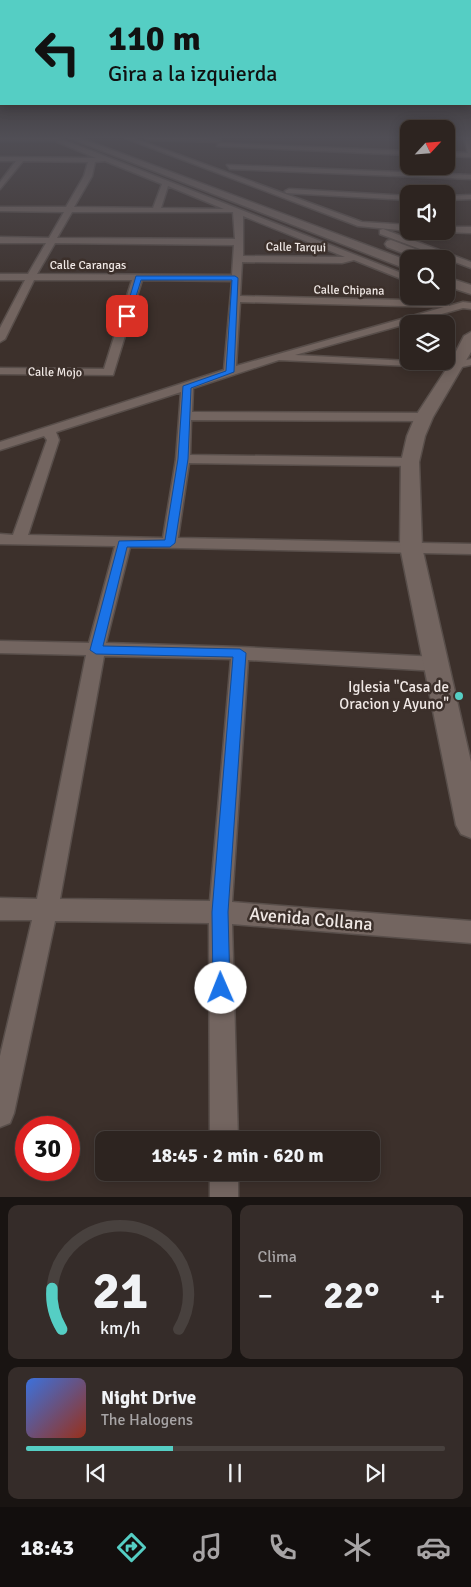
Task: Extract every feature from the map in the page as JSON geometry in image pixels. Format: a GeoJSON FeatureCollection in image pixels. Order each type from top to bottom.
{"type":"FeatureCollection","features":[{"type":"Feature","properties":{"kind":"street"},"geometry":{"type":"LineString","coordinates":[[0,339],[31,277],[78,194]]}},
{"type":"Feature","properties":{"kind":"street"},"geometry":{"type":"LineString","coordinates":[[156,210],[160,194]]}},
{"type":"Feature","properties":{"kind":"street"},"geometry":{"type":"LineString","coordinates":[[196,194],[400,276]]}},
{"type":"Feature","properties":{"kind":"street"},"geometry":{"type":"LineString","coordinates":[[237,194],[263,208],[400,262]]}},
{"type":"Feature","properties":{"kind":"street"},"geometry":{"type":"LineString","coordinates":[[251,194],[345,226],[407,250]]}},
{"type":"Feature","properties":{"kind":"street"},"geometry":{"type":"LineString","coordinates":[[282,194],[471,265]]}},
{"type":"Feature","properties":{"kind":"street"},"geometry":{"type":"LineString","coordinates":[[455,198],[471,197]]}},
{"type":"Feature","properties":{"kind":"street"},"geometry":{"type":"LineString","coordinates":[[0,209],[239,211],[263,208]]}},
{"type":"Feature","properties":{"kind":"street"},"geometry":{"type":"LineString","coordinates":[[230,372],[235,278],[239,242],[239,211]]}},
{"type":"Feature","properties":{"kind":"street"},"geometry":{"type":"LineString","coordinates":[[345,226],[365,225],[400,227]]}},
{"type":"Feature","properties":{"kind":"street"},"geometry":{"type":"LineString","coordinates":[[455,230],[471,230]]}},
{"type":"Feature","properties":{"kind":"street"},"geometry":{"type":"LineString","coordinates":[[0,240],[239,242]]}},
{"type":"Feature","properties":{"kind":"street","name":"Calle Tarqui"},"geometry":{"type":"LineString","coordinates":[[238,259],[342,260],[354,258]]}},
{"type":"Feature","properties":{"kind":"street"},"geometry":{"type":"LineString","coordinates":[[455,268],[471,274]]}},
{"type":"Feature","properties":{"kind":"street","name":"Calle Carangas"},"geometry":{"type":"LineString","coordinates":[[0,277],[235,278]]}},
{"type":"Feature","properties":{"kind":"street"},"geometry":{"type":"LineString","coordinates":[[109,373],[138,278]]}},
{"type":"Feature","properties":{"kind":"street"},"geometry":{"type":"LineString","coordinates":[[455,284],[471,290]]}},
{"type":"Feature","properties":{"kind":"street"},"geometry":{"type":"LineString","coordinates":[[455,298],[467,306]]}},
{"type":"Feature","properties":{"kind":"street","name":"Calle Chipana"},"geometry":{"type":"LineString","coordinates":[[234,299],[467,306]]}},
{"type":"Feature","properties":{"kind":"street"},"geometry":{"type":"LineString","coordinates":[[0,446],[276,357],[467,306]]}},
{"type":"Feature","properties":{"kind":"street"},"geometry":{"type":"LineString","coordinates":[[471,336],[466,367],[424,417],[416,436],[410,462],[411,547],[471,825]]}},
{"type":"Feature","properties":{"kind":"street"},"geometry":{"type":"LineString","coordinates":[[276,357],[290,360],[466,367]]}},
{"type":"Feature","properties":{"kind":"street","name":"Calle Mojo"},"geometry":{"type":"LineString","coordinates":[[0,371],[109,373]]}},
{"type":"Feature","properties":{"kind":"street"},"geometry":{"type":"LineString","coordinates":[[170,543],[183,459],[187,416],[187,386]]}},
{"type":"Feature","properties":{"kind":"street"},"geometry":{"type":"LineString","coordinates":[[187,416],[424,417]]}},
{"type":"Feature","properties":{"kind":"street"},"geometry":{"type":"LineString","coordinates":[[19,539],[53,440],[48,430]]}},
{"type":"Feature","properties":{"kind":"street"},"geometry":{"type":"LineString","coordinates":[[183,459],[410,462]]}},
{"type":"Feature","properties":{"kind":"street"},"geometry":{"type":"LineString","coordinates":[[0,539],[123,544],[170,543],[471,549]]}},
{"type":"Feature","properties":{"kind":"street"},"geometry":{"type":"LineString","coordinates":[[0,1113],[46,911],[96,650],[123,544]]}},
{"type":"Feature","properties":{"kind":"street"},"geometry":{"type":"LineString","coordinates":[[0,648],[240,653],[437,664]]}},
{"type":"Feature","properties":{"kind":"street"},"geometry":{"type":"LineString","coordinates":[[224,1131],[220,912],[240,653]]}},
{"type":"Feature","properties":{"kind":"street","name":"Avenida Collana"},"geometry":{"type":"LineString","coordinates":[[0,909],[220,912],[471,932]]}},
{"type":"Feature","properties":{"kind":"street"},"geometry":{"type":"LineString","coordinates":[[224,1181],[224,1197]]}},
{"type":"Feature","properties":{"kind":"place","name":"Iglesia \"Casa de Oracion y Ayuno\""},"geometry":{"type":"Point","coordinates":[459,696]}},
{"type":"Feature","properties":{"kind":"route"},"geometry":{"type":"LineString","coordinates":[[127,316],[138,278],[235,278],[230,372],[187,386],[187,416],[183,459],[170,543],[123,544],[96,650],[240,653],[220,912],[221,988]]}}]}
